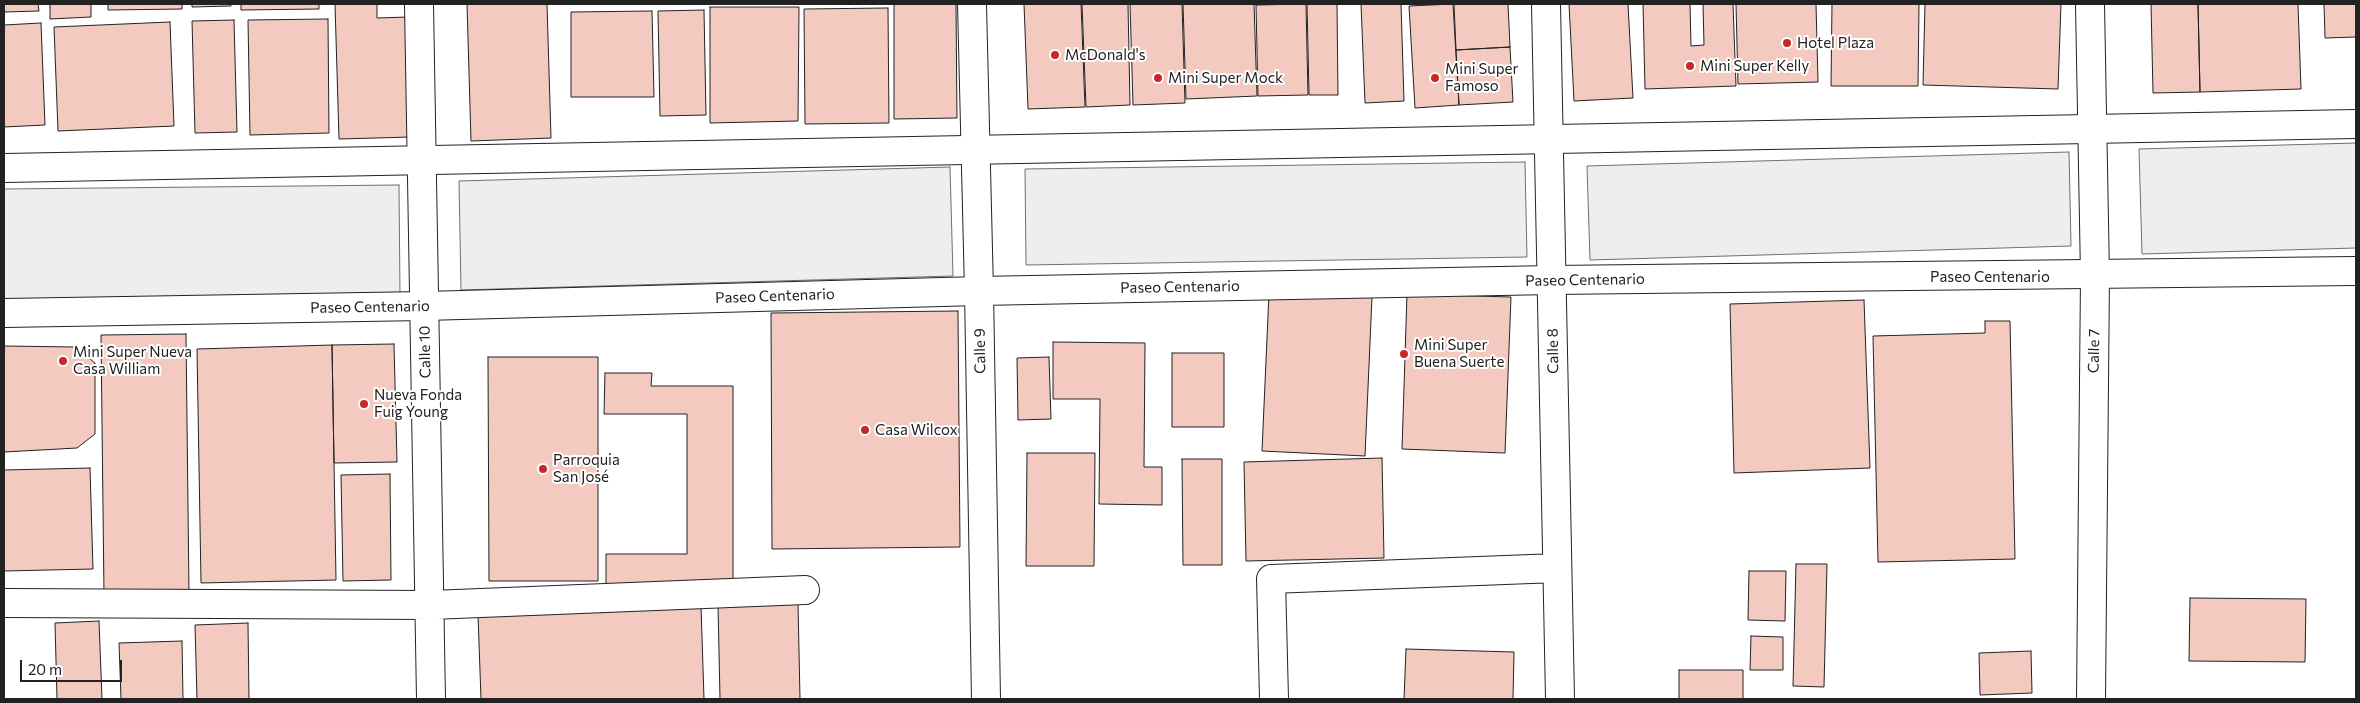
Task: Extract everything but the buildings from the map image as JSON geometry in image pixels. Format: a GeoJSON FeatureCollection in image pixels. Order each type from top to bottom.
{"type":"FeatureCollection","features":[{"type":"Feature","properties":{"kind":"main road","name":"Calle 10"},"geometry":{"type":"LineString","coordinates":[[419,4],[431,605],[431,699]]}},
{"type":"Feature","properties":{"kind":"main road","name":"Calle 9"},"geometry":{"type":"LineString","coordinates":[[972,4],[986,699]]}},
{"type":"Feature","properties":{"kind":"main road","name":"Calle 8"},"geometry":{"type":"LineString","coordinates":[[1546,4],[1560,699]]}},
{"type":"Feature","properties":{"kind":"main road","name":"Calle 7"},"geometry":{"type":"LineString","coordinates":[[2090,4],[2095,276],[2091,699]]}},
{"type":"Feature","properties":{"kind":"main road"},"geometry":{"type":"LineString","coordinates":[[4,168],[2356,124]]}},
{"type":"Feature","properties":{"kind":"main road","name":"Paseo Centenario"},"geometry":{"type":"LineString","coordinates":[[4,313],[424,306],[979,291],[1552,280],[2356,272]]}},
{"type":"Feature","properties":{"kind":"main road"},"geometry":{"type":"LineString","coordinates":[[1274,699],[1272,579],[1557,568]]}},
{"type":"Feature","properties":{"kind":"main road"},"geometry":{"type":"LineString","coordinates":[[4,603],[431,605],[805,590]]}},
{"type":"Feature","properties":{"kind":"shaded area"},"geometry":{"type":"Polygon","coordinates":[[[2356,143],[2356,248],[2142,254],[2139,149],[2356,143]]]}},
{"type":"Feature","properties":{"kind":"shaded area"},"geometry":{"type":"Polygon","coordinates":[[[2069,152],[2071,246],[1590,260],[1587,166],[2069,152]]]}},
{"type":"Feature","properties":{"kind":"shaded area"},"geometry":{"type":"Polygon","coordinates":[[[1525,162],[1527,257],[1026,265],[1025,169],[1525,162]]]}},
{"type":"Feature","properties":{"kind":"shaded area"},"geometry":{"type":"Polygon","coordinates":[[[950,167],[953,276],[461,290],[459,181],[950,167]]]}},
{"type":"Feature","properties":{"kind":"shaded area"},"geometry":{"type":"Polygon","coordinates":[[[399,185],[400,295],[4,300],[4,189],[399,185]]]}},
{"type":"Feature","properties":{"kind":"place","name":"Hotel Plaza"},"geometry":{"type":"Point","coordinates":[1787,43]}},
{"type":"Feature","properties":{"kind":"place","name":"McDonald's"},"geometry":{"type":"Point","coordinates":[1055,55]}},
{"type":"Feature","properties":{"kind":"place","name":"Mini Super Kelly"},"geometry":{"type":"Point","coordinates":[1690,66]}},
{"type":"Feature","properties":{"kind":"place","name":"Mini Super Mock"},"geometry":{"type":"Point","coordinates":[1158,78]}},
{"type":"Feature","properties":{"kind":"place","name":"Mini Super Famoso"},"geometry":{"type":"Point","coordinates":[1435,78]}},
{"type":"Feature","properties":{"kind":"place","name":"Mini Super Buena Suerte"},"geometry":{"type":"Point","coordinates":[1404,354]}},
{"type":"Feature","properties":{"kind":"place","name":"Mini Super Nueva Casa William"},"geometry":{"type":"Point","coordinates":[63,361]}},
{"type":"Feature","properties":{"kind":"place","name":"Nueva Fonda Fuig Young"},"geometry":{"type":"Point","coordinates":[364,404]}},
{"type":"Feature","properties":{"kind":"place","name":"Casa Wilcox"},"geometry":{"type":"Point","coordinates":[865,430]}},
{"type":"Feature","properties":{"kind":"place","name":"Parroquia San José"},"geometry":{"type":"Point","coordinates":[543,469]}}]}
